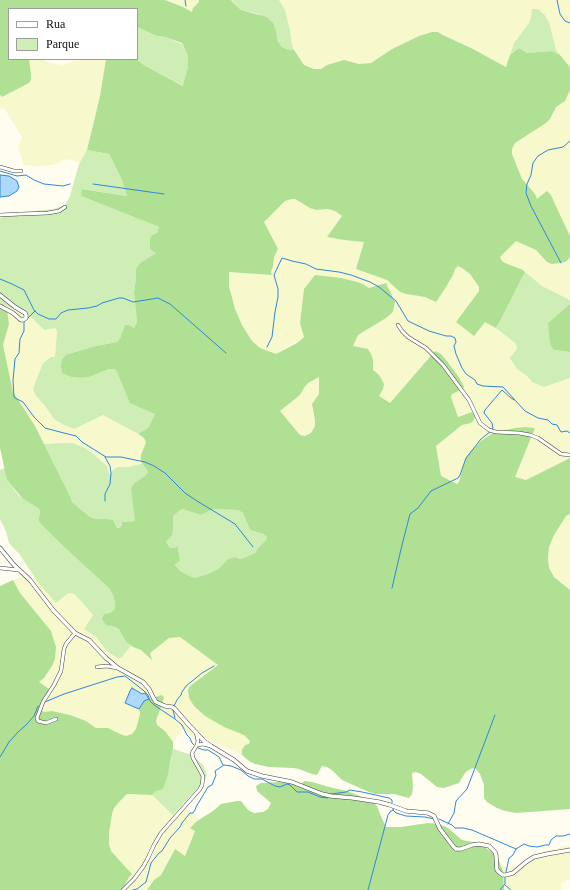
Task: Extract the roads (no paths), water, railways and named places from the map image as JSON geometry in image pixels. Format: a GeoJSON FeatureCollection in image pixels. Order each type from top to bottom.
{"type":"FeatureCollection","features":[{"type":"Feature","properties":{"kind":"street"},"geometry":{"type":"LineString","coordinates":[[0,168],[21,171]]}},
{"type":"Feature","properties":{"kind":"street"},"geometry":{"type":"LineString","coordinates":[[0,215],[48,213],[59,211],[65,206]]}},
{"type":"Feature","properties":{"kind":"street"},"geometry":{"type":"LineString","coordinates":[[0,295],[25,313],[26,318],[21,320],[13,313],[0,306]]}},
{"type":"Feature","properties":{"kind":"street"},"geometry":{"type":"LineString","coordinates":[[398,325],[404,334],[426,348],[443,365],[469,400],[480,423],[484,427],[496,432],[530,435],[538,438],[561,454],[570,455]]}},
{"type":"Feature","properties":{"kind":"street"},"geometry":{"type":"LineString","coordinates":[[0,548],[30,580],[53,610],[75,633],[89,640],[118,668],[143,682],[149,688],[156,702],[164,706],[174,708],[211,746],[230,757],[247,771],[292,782],[322,794],[390,805],[406,811],[428,813],[434,816],[440,829],[452,846],[456,849],[479,844],[489,846],[495,852],[497,870],[503,875],[513,873],[534,857],[570,850]]}},
{"type":"Feature","properties":{"kind":"street"},"geometry":{"type":"LineString","coordinates":[[0,568],[19,570]]}},
{"type":"Feature","properties":{"kind":"street"},"geometry":{"type":"LineString","coordinates":[[56,719],[46,723],[38,721],[37,718],[43,702],[61,672],[66,644],[75,633]]}},
{"type":"Feature","properties":{"kind":"street"},"geometry":{"type":"LineString","coordinates":[[97,667],[103,666],[118,668]]}},
{"type":"Feature","properties":{"kind":"street"},"geometry":{"type":"LineString","coordinates":[[123,890],[143,867],[161,833],[193,798],[202,785],[202,774],[192,755],[198,741],[196,732]]}},
{"type":"Feature","properties":{"kind":"street"},"geometry":{"type":"LineString","coordinates":[[197,745],[203,744],[211,746]]}},
{"type":"Feature","properties":{"kind":"water"},"geometry":{"type":"Polygon","coordinates":[[[0,175],[9,176],[17,181],[19,187],[17,191],[9,196],[0,197],[0,175]]]}},
{"type":"Feature","properties":{"kind":"water"},"geometry":{"type":"Polygon","coordinates":[[[132,688],[142,694],[145,693],[149,699],[144,701],[139,709],[125,703],[132,688]]]}},
{"type":"Feature","properties":{"kind":"waterway"},"geometry":{"type":"LineString","coordinates":[[185,0],[186,6]]}},
{"type":"Feature","properties":{"kind":"waterway"},"geometry":{"type":"LineString","coordinates":[[557,0],[560,14],[565,21],[570,23]]}},
{"type":"Feature","properties":{"kind":"waterway"},"geometry":{"type":"LineString","coordinates":[[561,263],[531,206],[526,193],[533,163],[538,156],[548,150],[563,147],[570,141]]}},
{"type":"Feature","properties":{"kind":"waterway"},"geometry":{"type":"LineString","coordinates":[[0,171],[17,176],[26,175],[44,184],[63,186],[70,184]]}},
{"type":"Feature","properties":{"kind":"waterway"},"geometry":{"type":"LineString","coordinates":[[93,184],[164,194]]}},
{"type":"Feature","properties":{"kind":"waterway"},"geometry":{"type":"LineString","coordinates":[[267,347],[272,337],[278,297],[278,289],[274,275],[282,258],[306,264],[316,269],[351,275],[379,287],[396,301],[408,321],[429,331],[455,338],[456,342],[454,346],[462,368],[466,374],[475,380],[477,384],[483,386],[503,387],[525,411],[538,418],[548,420],[552,424],[557,425],[561,432],[567,431],[570,433]]}},
{"type":"Feature","properties":{"kind":"waterway"},"geometry":{"type":"LineString","coordinates":[[0,279],[24,290],[34,310],[38,314],[49,319],[56,319],[61,313],[68,310],[97,306],[119,298],[133,302],[158,298],[170,304],[226,353]]}},
{"type":"Feature","properties":{"kind":"waterway"},"geometry":{"type":"LineString","coordinates":[[35,311],[24,322],[24,331],[20,339],[19,353],[15,359],[13,381],[14,397],[23,402],[34,417],[45,428],[76,436],[82,442],[106,457],[121,457],[145,462],[154,466],[165,473],[185,493],[235,524],[253,547]]}},
{"type":"Feature","properties":{"kind":"waterway"},"geometry":{"type":"LineString","coordinates":[[492,429],[492,423],[484,413],[485,410],[502,390],[514,400]]}},
{"type":"Feature","properties":{"kind":"waterway"},"geometry":{"type":"LineString","coordinates":[[392,588],[410,514],[418,508],[431,491],[458,478],[466,458],[481,439],[490,432]]}},
{"type":"Feature","properties":{"kind":"waterway"},"geometry":{"type":"LineString","coordinates":[[105,457],[110,466],[111,473],[110,484],[105,494],[105,501]]}},
{"type":"Feature","properties":{"kind":"waterway"},"geometry":{"type":"LineString","coordinates":[[174,706],[186,686],[202,673],[214,666]]}},
{"type":"Feature","properties":{"kind":"waterway"},"geometry":{"type":"LineString","coordinates":[[45,702],[64,694],[117,677],[125,676],[143,690],[154,705],[182,725],[194,745]]}},
{"type":"Feature","properties":{"kind":"waterway"},"geometry":{"type":"LineString","coordinates":[[0,757],[9,742],[34,716],[38,706]]}},
{"type":"Feature","properties":{"kind":"waterway"},"geometry":{"type":"LineString","coordinates":[[173,710],[175,718]]}},
{"type":"Feature","properties":{"kind":"waterway"},"geometry":{"type":"LineString","coordinates":[[448,824],[454,813],[456,801],[467,789],[495,715]]}},
{"type":"Feature","properties":{"kind":"waterway"},"geometry":{"type":"LineString","coordinates":[[198,748],[208,750],[219,757],[223,765]]}},
{"type":"Feature","properties":{"kind":"waterway"},"geometry":{"type":"LineString","coordinates":[[133,890],[137,889],[146,882],[151,863],[162,851],[170,838],[190,813],[193,813],[208,787],[212,785],[216,775],[215,771],[224,765],[241,770],[254,779],[262,779],[275,786],[280,787],[287,784],[297,792],[308,792],[327,798]]}},
{"type":"Feature","properties":{"kind":"waterway"},"geometry":{"type":"LineString","coordinates":[[331,794],[350,790],[389,798],[392,800],[392,803]]}},
{"type":"Feature","properties":{"kind":"waterway"},"geometry":{"type":"LineString","coordinates":[[393,808],[396,813],[406,816],[434,819]]}},
{"type":"Feature","properties":{"kind":"waterway"},"geometry":{"type":"LineString","coordinates":[[368,890],[388,815],[393,810]]}},
{"type":"Feature","properties":{"kind":"waterway"},"geometry":{"type":"LineString","coordinates":[[439,819],[455,828],[472,830],[516,849]]}},
{"type":"Feature","properties":{"kind":"waterway"},"geometry":{"type":"LineString","coordinates":[[506,872],[509,858],[513,855],[516,849],[524,844],[537,847],[549,845],[551,840],[556,836],[570,834]]}},
{"type":"Feature","properties":{"kind":"waterway"},"geometry":{"type":"LineString","coordinates":[[500,890],[505,884],[505,878]]}},
{"type":"Feature","properties":{"kind":"waterway"},"geometry":{"type":"LineString","coordinates":[[505,885],[511,890]]}}]}
